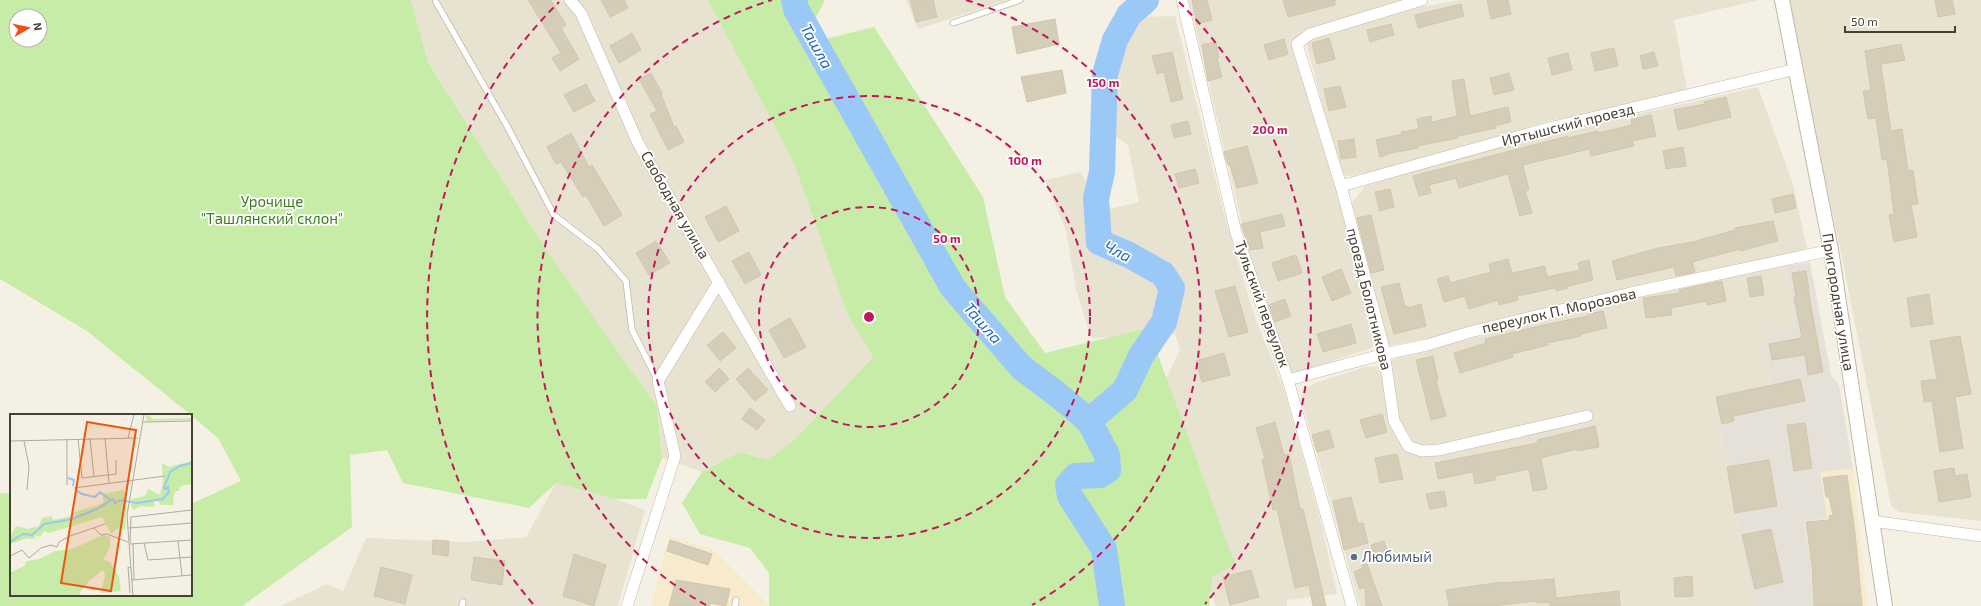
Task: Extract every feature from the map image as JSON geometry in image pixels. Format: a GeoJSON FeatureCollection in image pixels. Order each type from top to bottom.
{"type":"FeatureCollection","features":[{"type":"Feature","properties":{"kind":"street","name":"Свободная улица"},"geometry":{"type":"LineString","coordinates":[[570,0],[581,13],[638,143],[790,406]]}},
{"type":"Feature","properties":{"kind":"street","name":"Тульский переулок"},"geometry":{"type":"LineString","coordinates":[[1182,0],[1236,233],[1288,380],[1352,606]]}},
{"type":"Feature","properties":{"kind":"street","name":"проезд Болотникова"},"geometry":{"type":"LineString","coordinates":[[1422,0],[1310,34],[1297,44],[1341,186],[1384,354],[1394,421],[1408,446],[1422,451],[1439,450],[1587,416]]}},
{"type":"Feature","properties":{"kind":"street","name":"Пригородная улица"},"geometry":{"type":"LineString","coordinates":[[1782,0],[1831,250],[1884,606]]}},
{"type":"Feature","properties":{"kind":"street","name":"Иртышский проезд"},"geometry":{"type":"LineString","coordinates":[[1341,186],[1549,128],[1796,68]]}},
{"type":"Feature","properties":{"kind":"street","name":"переулок П. Морозова"},"geometry":{"type":"LineString","coordinates":[[1288,380],[1384,354],[1631,293],[1831,250]]}},
{"type":"Feature","properties":{"kind":"street"},"geometry":{"type":"LineString","coordinates":[[627,606],[675,456],[658,381],[719,282]]}},
{"type":"Feature","properties":{"kind":"street"},"geometry":{"type":"LineString","coordinates":[[1872,521],[1981,536]]}},
{"type":"Feature","properties":{"kind":"lane"},"geometry":{"type":"LineString","coordinates":[[953,23],[1020,0]]}},
{"type":"Feature","properties":{"kind":"lane"},"geometry":{"type":"LineString","coordinates":[[436,2],[507,126],[554,215],[598,248],[626,281],[632,330],[658,381]]}},
{"type":"Feature","properties":{"kind":"shaded area"},"geometry":{"type":"Polygon","coordinates":[[[411,0],[708,0],[793,161],[848,316],[873,357],[794,440],[768,460],[739,452],[702,472],[662,458],[657,407],[548,252],[428,61],[411,0]]]}},
{"type":"Feature","properties":{"kind":"shaded area"},"geometry":{"type":"Polygon","coordinates":[[[906,0],[1007,0],[918,29],[906,0]]]}},
{"type":"Feature","properties":{"kind":"shaded area"},"geometry":{"type":"Polygon","coordinates":[[[1189,0],[1405,0],[1312,28],[1291,41],[1335,184],[1377,346],[1291,375],[1252,266],[1189,0]]]}},
{"type":"Feature","properties":{"kind":"shaded area"},"geometry":{"type":"Polygon","coordinates":[[[1461,0],[1759,0],[1674,20],[1687,90],[1607,110],[1548,121],[1466,147],[1384,170],[1347,176],[1341,175],[1307,46],[1311,38],[1421,7],[1461,0]]]}},
{"type":"Feature","properties":{"kind":"shaded area"},"geometry":{"type":"Polygon","coordinates":[[[1786,0],[1981,0],[1981,521],[1899,512],[1891,506],[1839,243],[1786,0]]]}},
{"type":"Feature","properties":{"kind":"shaded area"},"geometry":{"type":"Polygon","coordinates":[[[1175,16],[1224,214],[1254,315],[1283,387],[1321,523],[1337,594],[1287,600],[1287,606],[1216,606],[1179,500],[1136,442],[1180,350],[1175,334],[1091,338],[1076,289],[1066,230],[1045,180],[1081,172],[1101,211],[1139,202],[1128,145],[1115,136],[1112,128],[1110,72],[1124,34],[1141,17],[1175,16]]]}},
{"type":"Feature","properties":{"kind":"shaded area"},"geometry":{"type":"Polygon","coordinates":[[[1758,87],[1793,184],[1807,249],[1467,327],[1436,337],[1389,346],[1352,203],[1365,186],[1514,142],[1758,87]]]}},
{"type":"Feature","properties":{"kind":"shaded area"},"geometry":{"type":"Polygon","coordinates":[[[1810,262],[1831,375],[1839,385],[1853,468],[1820,472],[1827,519],[1804,521],[1811,565],[1813,606],[1753,606],[1714,395],[1772,383],[1765,345],[1769,332],[1795,326],[1786,266],[1810,262]]]}},
{"type":"Feature","properties":{"kind":"shaded area"},"geometry":{"type":"Polygon","coordinates":[[[1786,266],[1795,326],[1765,345],[1772,383],[1714,396],[1753,606],[1360,606],[1301,398],[1304,389],[1318,382],[1365,367],[1380,366],[1396,358],[1547,319],[1664,290],[1786,266]]]}},
{"type":"Feature","properties":{"kind":"shaded area"},"geometry":{"type":"Polygon","coordinates":[[[1853,468],[1867,606],[1813,606],[1811,565],[1804,521],[1827,519],[1820,472],[1853,468]]]}},
{"type":"Feature","properties":{"kind":"shaded area"},"geometry":{"type":"Polygon","coordinates":[[[556,483],[615,499],[645,510],[618,606],[280,606],[327,584],[343,591],[366,538],[467,542],[526,537],[556,483]]]}},
{"type":"Feature","properties":{"kind":"shaded area"},"geometry":{"type":"Polygon","coordinates":[[[669,536],[714,550],[770,606],[651,606],[669,536]]]}},
{"type":"Feature","properties":{"kind":"green space","name":"Урочище \"Ташлянский склон\""},"geometry":{"type":"Polygon","coordinates":[[[0,0],[411,0],[428,62],[548,252],[657,407],[662,458],[646,499],[615,499],[556,483],[529,508],[403,483],[387,450],[350,455],[352,527],[242,606],[0,606],[0,493],[10,494],[10,596],[192,596],[192,504],[241,481],[218,438],[192,416],[192,414],[190,414],[87,331],[0,279],[0,0]]]}},
{"type":"Feature","properties":{"kind":"green space"},"geometry":{"type":"Polygon","coordinates":[[[708,0],[825,0],[801,45],[874,27],[983,197],[1005,297],[1045,353],[1148,328],[1235,564],[1212,577],[1209,606],[769,606],[769,573],[750,548],[700,534],[682,503],[702,472],[739,452],[768,460],[794,440],[873,357],[848,316],[793,161],[708,0]]]}},
{"type":"Feature","properties":{"kind":"building"},"geometry":{"type":"Polygon","coordinates":[[[528,0],[551,0],[566,25],[561,28],[579,59],[560,71],[552,58],[561,53],[528,0]]]}},
{"type":"Feature","properties":{"kind":"building"},"geometry":{"type":"Polygon","coordinates":[[[601,0],[624,0],[628,8],[610,17],[601,0]]]}},
{"type":"Feature","properties":{"kind":"building"},"geometry":{"type":"Polygon","coordinates":[[[910,0],[933,0],[937,17],[916,22],[910,0]]]}},
{"type":"Feature","properties":{"kind":"building"},"geometry":{"type":"Polygon","coordinates":[[[1192,0],[1207,0],[1212,20],[1197,24],[1192,0]]]}},
{"type":"Feature","properties":{"kind":"building"},"geometry":{"type":"Polygon","coordinates":[[[1283,0],[1335,0],[1335,5],[1288,17],[1283,0]]]}},
{"type":"Feature","properties":{"kind":"building"},"geometry":{"type":"Polygon","coordinates":[[[1487,0],[1508,0],[1511,14],[1491,19],[1487,0]]]}},
{"type":"Feature","properties":{"kind":"building"},"geometry":{"type":"Polygon","coordinates":[[[1935,0],[1952,0],[1955,14],[1938,17],[1935,0]]]}},
{"type":"Feature","properties":{"kind":"building"},"geometry":{"type":"Polygon","coordinates":[[[1461,4],[1464,16],[1418,28],[1415,15],[1461,4]]]}},
{"type":"Feature","properties":{"kind":"building"},"geometry":{"type":"Polygon","coordinates":[[[1055,19],[1059,44],[1017,54],[1012,27],[1055,19]]]}},
{"type":"Feature","properties":{"kind":"building"},"geometry":{"type":"Polygon","coordinates":[[[1391,24],[1394,35],[1370,42],[1367,30],[1391,24]]]}},
{"type":"Feature","properties":{"kind":"building"},"geometry":{"type":"Polygon","coordinates":[[[632,33],[641,50],[619,63],[610,46],[632,33]]]}},
{"type":"Feature","properties":{"kind":"building"},"geometry":{"type":"Polygon","coordinates":[[[1329,38],[1335,59],[1317,64],[1312,43],[1329,38]]]}},
{"type":"Feature","properties":{"kind":"building"},"geometry":{"type":"Polygon","coordinates":[[[1284,39],[1288,54],[1269,60],[1264,45],[1284,39]]]}},
{"type":"Feature","properties":{"kind":"building"},"geometry":{"type":"Polygon","coordinates":[[[1216,42],[1219,58],[1217,59],[1222,77],[1208,81],[1202,45],[1216,42]]]}},
{"type":"Feature","properties":{"kind":"building"},"geometry":{"type":"Polygon","coordinates":[[[1901,44],[1905,60],[1882,64],[1881,66],[1891,131],[1902,129],[1908,171],[1913,170],[1918,204],[1911,205],[1917,237],[1894,242],[1889,215],[1894,214],[1887,159],[1882,160],[1876,118],[1868,119],[1863,91],[1871,90],[1865,51],[1901,44]]]}},
{"type":"Feature","properties":{"kind":"building"},"geometry":{"type":"Polygon","coordinates":[[[1614,48],[1618,66],[1595,71],[1591,53],[1614,48]]]}},
{"type":"Feature","properties":{"kind":"building"},"geometry":{"type":"Polygon","coordinates":[[[1172,52],[1183,99],[1171,102],[1164,72],[1157,74],[1152,56],[1172,52]]]}},
{"type":"Feature","properties":{"kind":"building"},"geometry":{"type":"Polygon","coordinates":[[[1654,52],[1658,66],[1643,69],[1640,56],[1654,52]]]}},
{"type":"Feature","properties":{"kind":"building"},"geometry":{"type":"Polygon","coordinates":[[[1568,53],[1572,70],[1552,75],[1548,58],[1568,53]]]}},
{"type":"Feature","properties":{"kind":"building"},"geometry":{"type":"Polygon","coordinates":[[[1062,70],[1066,93],[1027,102],[1021,77],[1062,70]]]}},
{"type":"Feature","properties":{"kind":"building"},"geometry":{"type":"Polygon","coordinates":[[[651,73],[662,93],[661,94],[674,127],[676,126],[684,142],[668,150],[650,114],[657,111],[639,79],[651,73]]]}},
{"type":"Feature","properties":{"kind":"building"},"geometry":{"type":"Polygon","coordinates":[[[1509,73],[1514,90],[1494,95],[1490,78],[1509,73]]]}},
{"type":"Feature","properties":{"kind":"building"},"geometry":{"type":"Polygon","coordinates":[[[1464,79],[1470,116],[1508,107],[1511,122],[1495,126],[1496,128],[1458,136],[1458,138],[1417,146],[1418,148],[1391,153],[1380,157],[1376,140],[1402,134],[1401,132],[1419,129],[1417,119],[1431,116],[1432,122],[1457,116],[1452,81],[1464,79]]]}},
{"type":"Feature","properties":{"kind":"building"},"geometry":{"type":"Polygon","coordinates":[[[586,84],[595,101],[574,112],[564,95],[586,84]]]}},
{"type":"Feature","properties":{"kind":"building"},"geometry":{"type":"Polygon","coordinates":[[[1340,86],[1346,107],[1329,111],[1324,89],[1340,86]]]}},
{"type":"Feature","properties":{"kind":"building"},"geometry":{"type":"Polygon","coordinates":[[[1726,97],[1731,117],[1678,130],[1674,110],[1705,104],[1704,102],[1726,97]]]}},
{"type":"Feature","properties":{"kind":"building"},"geometry":{"type":"Polygon","coordinates":[[[1651,115],[1656,136],[1632,141],[1634,146],[1591,156],[1589,149],[1523,165],[1529,190],[1525,191],[1532,213],[1520,216],[1508,174],[1459,188],[1456,178],[1429,185],[1431,193],[1419,196],[1413,176],[1568,136],[1568,138],[1597,131],[1598,133],[1632,125],[1631,120],[1651,115]]]}},
{"type":"Feature","properties":{"kind":"building"},"geometry":{"type":"Polygon","coordinates":[[[1188,121],[1191,134],[1174,138],[1171,125],[1188,121]]]}},
{"type":"Feature","properties":{"kind":"building"},"geometry":{"type":"Polygon","coordinates":[[[571,133],[589,167],[592,165],[622,215],[604,226],[586,195],[583,197],[561,162],[556,164],[547,147],[571,133]]]}},
{"type":"Feature","properties":{"kind":"building"},"geometry":{"type":"Polygon","coordinates":[[[1354,139],[1356,157],[1341,159],[1338,141],[1354,139]]]}},
{"type":"Feature","properties":{"kind":"building"},"geometry":{"type":"Polygon","coordinates":[[[1247,146],[1258,183],[1237,188],[1230,165],[1228,165],[1224,152],[1247,146]]]}},
{"type":"Feature","properties":{"kind":"building"},"geometry":{"type":"Polygon","coordinates":[[[1683,147],[1686,166],[1666,169],[1663,151],[1683,147]]]}},
{"type":"Feature","properties":{"kind":"building"},"geometry":{"type":"Polygon","coordinates":[[[1195,169],[1199,183],[1179,188],[1175,174],[1195,169]]]}},
{"type":"Feature","properties":{"kind":"building"},"geometry":{"type":"Polygon","coordinates":[[[1390,189],[1394,207],[1380,211],[1375,192],[1390,189]]]}},
{"type":"Feature","properties":{"kind":"building"},"geometry":{"type":"Polygon","coordinates":[[[1793,194],[1796,208],[1775,213],[1772,199],[1793,194]]]}},
{"type":"Feature","properties":{"kind":"building"},"geometry":{"type":"Polygon","coordinates":[[[726,206],[739,231],[718,242],[705,217],[726,206]]]}},
{"type":"Feature","properties":{"kind":"building"},"geometry":{"type":"Polygon","coordinates":[[[1282,214],[1285,226],[1260,232],[1263,248],[1250,250],[1241,224],[1282,214]]]}},
{"type":"Feature","properties":{"kind":"building"},"geometry":{"type":"Polygon","coordinates":[[[1371,215],[1384,270],[1371,273],[1357,218],[1371,215]]]}},
{"type":"Feature","properties":{"kind":"building"},"geometry":{"type":"Polygon","coordinates":[[[1773,221],[1778,241],[1740,251],[1740,249],[1692,262],[1695,272],[1676,276],[1674,267],[1617,280],[1612,261],[1658,248],[1699,241],[1735,230],[1735,228],[1773,221]]]}},
{"type":"Feature","properties":{"kind":"building"},"geometry":{"type":"Polygon","coordinates":[[[656,241],[670,263],[649,275],[636,253],[656,241]]]}},
{"type":"Feature","properties":{"kind":"building"},"geometry":{"type":"Polygon","coordinates":[[[749,252],[761,275],[745,284],[732,261],[749,252]]]}},
{"type":"Feature","properties":{"kind":"building"},"geometry":{"type":"Polygon","coordinates":[[[1296,255],[1302,273],[1278,281],[1272,263],[1296,255]]]}},
{"type":"Feature","properties":{"kind":"building"},"geometry":{"type":"Polygon","coordinates":[[[1508,259],[1512,273],[1545,266],[1547,277],[1580,270],[1578,263],[1589,260],[1593,280],[1568,286],[1568,288],[1556,291],[1556,288],[1517,296],[1518,300],[1499,305],[1498,300],[1469,309],[1465,296],[1444,302],[1437,279],[1448,276],[1450,283],[1491,272],[1489,264],[1508,259]]]}},
{"type":"Feature","properties":{"kind":"building"},"geometry":{"type":"Polygon","coordinates":[[[1341,269],[1351,293],[1332,301],[1322,277],[1341,269]]]}},
{"type":"Feature","properties":{"kind":"building"},"geometry":{"type":"Polygon","coordinates":[[[1806,271],[1823,372],[1808,375],[1805,355],[1772,360],[1769,344],[1802,338],[1794,297],[1796,297],[1792,273],[1806,271]]]}},
{"type":"Feature","properties":{"kind":"building"},"geometry":{"type":"Polygon","coordinates":[[[1761,276],[1764,295],[1750,297],[1747,278],[1761,276]]]}},
{"type":"Feature","properties":{"kind":"building"},"geometry":{"type":"Polygon","coordinates":[[[1722,281],[1726,301],[1707,305],[1706,301],[1671,308],[1672,315],[1646,318],[1643,298],[1680,293],[1679,290],[1722,281]]]}},
{"type":"Feature","properties":{"kind":"building"},"geometry":{"type":"Polygon","coordinates":[[[1399,283],[1405,307],[1408,306],[1409,308],[1421,304],[1426,326],[1394,334],[1381,287],[1399,283]]]}},
{"type":"Feature","properties":{"kind":"building"},"geometry":{"type":"Polygon","coordinates":[[[1235,286],[1248,332],[1229,337],[1215,291],[1235,286]]]}},
{"type":"Feature","properties":{"kind":"building"},"geometry":{"type":"Polygon","coordinates":[[[1929,294],[1933,324],[1911,327],[1907,298],[1929,294]]]}},
{"type":"Feature","properties":{"kind":"building"},"geometry":{"type":"Polygon","coordinates":[[[1285,299],[1291,316],[1275,322],[1269,305],[1285,299]]]}},
{"type":"Feature","properties":{"kind":"building"},"geometry":{"type":"Polygon","coordinates":[[[1603,311],[1607,328],[1581,334],[1581,336],[1547,343],[1548,345],[1512,354],[1513,357],[1460,373],[1454,353],[1486,343],[1485,339],[1588,316],[1588,314],[1603,311]]]}},
{"type":"Feature","properties":{"kind":"building"},"geometry":{"type":"Polygon","coordinates":[[[790,318],[806,347],[784,358],[769,330],[790,318]]]}},
{"type":"Feature","properties":{"kind":"building"},"geometry":{"type":"Polygon","coordinates":[[[1351,324],[1356,343],[1323,352],[1317,334],[1351,324]]]}},
{"type":"Feature","properties":{"kind":"building"},"geometry":{"type":"Polygon","coordinates":[[[723,332],[736,348],[720,361],[707,345],[723,332]]]}},
{"type":"Feature","properties":{"kind":"building"},"geometry":{"type":"Polygon","coordinates":[[[1960,336],[1971,394],[1955,397],[1963,448],[1940,452],[1932,401],[1924,402],[1921,381],[1937,379],[1930,341],[1960,336]]]}},
{"type":"Feature","properties":{"kind":"building"},"geometry":{"type":"Polygon","coordinates":[[[1224,353],[1230,375],[1202,382],[1196,361],[1224,353]]]}},
{"type":"Feature","properties":{"kind":"building"},"geometry":{"type":"Polygon","coordinates":[[[1433,356],[1438,380],[1436,381],[1446,416],[1431,420],[1416,360],[1433,356]]]}},
{"type":"Feature","properties":{"kind":"building"},"geometry":{"type":"Polygon","coordinates":[[[719,368],[729,379],[715,392],[705,382],[719,368]]]}},
{"type":"Feature","properties":{"kind":"building"},"geometry":{"type":"Polygon","coordinates":[[[748,368],[768,390],[755,401],[736,379],[748,368]]]}},
{"type":"Feature","properties":{"kind":"building"},"geometry":{"type":"Polygon","coordinates":[[[1800,379],[1805,401],[1733,416],[1734,421],[1722,424],[1716,397],[1800,379]]]}},
{"type":"Feature","properties":{"kind":"building"},"geometry":{"type":"Polygon","coordinates":[[[750,408],[765,420],[757,430],[742,419],[750,408]]]}},
{"type":"Feature","properties":{"kind":"building"},"geometry":{"type":"Polygon","coordinates":[[[1382,414],[1387,432],[1366,438],[1360,420],[1382,414]]]}},
{"type":"Feature","properties":{"kind":"building"},"geometry":{"type":"Polygon","coordinates":[[[1275,422],[1284,455],[1289,454],[1300,509],[1303,509],[1326,606],[1313,606],[1309,585],[1295,588],[1277,509],[1273,510],[1262,460],[1265,459],[1256,428],[1275,422]]]}},
{"type":"Feature","properties":{"kind":"building"},"geometry":{"type":"Polygon","coordinates":[[[1805,423],[1812,468],[1794,471],[1787,425],[1805,423]]]}},
{"type":"Feature","properties":{"kind":"building"},"geometry":{"type":"Polygon","coordinates":[[[1595,426],[1599,447],[1577,451],[1577,449],[1541,458],[1547,489],[1533,491],[1529,469],[1495,476],[1495,480],[1475,484],[1473,472],[1438,479],[1435,463],[1538,443],[1537,440],[1595,426]]]}},
{"type":"Feature","properties":{"kind":"building"},"geometry":{"type":"Polygon","coordinates":[[[1329,430],[1334,447],[1317,452],[1312,435],[1329,430]]]}},
{"type":"Feature","properties":{"kind":"building"},"geometry":{"type":"Polygon","coordinates":[[[1397,454],[1403,479],[1380,483],[1375,458],[1397,454]]]}},
{"type":"Feature","properties":{"kind":"building"},"geometry":{"type":"Polygon","coordinates":[[[1769,460],[1777,506],[1735,513],[1727,467],[1769,460]]]}},
{"type":"Feature","properties":{"kind":"building"},"geometry":{"type":"Polygon","coordinates":[[[1954,468],[1955,476],[1967,474],[1971,497],[1939,502],[1934,471],[1954,468]]]}},
{"type":"Feature","properties":{"kind":"building"},"geometry":{"type":"Polygon","coordinates":[[[1847,475],[1855,533],[1862,606],[1814,606],[1812,566],[1806,522],[1829,520],[1829,516],[1833,515],[1829,497],[1826,497],[1823,478],[1847,475]]]}},
{"type":"Feature","properties":{"kind":"building"},"geometry":{"type":"Polygon","coordinates":[[[1444,491],[1447,506],[1430,509],[1426,494],[1444,491]]]}},
{"type":"Feature","properties":{"kind":"building"},"geometry":{"type":"Polygon","coordinates":[[[1351,497],[1358,524],[1363,523],[1368,543],[1344,550],[1333,501],[1351,497]]]}},
{"type":"Feature","properties":{"kind":"building"},"geometry":{"type":"Polygon","coordinates":[[[1771,529],[1783,582],[1755,589],[1742,535],[1771,529]]]}},
{"type":"Feature","properties":{"kind":"building"},"geometry":{"type":"Polygon","coordinates":[[[433,540],[449,541],[448,556],[432,554],[433,540]]]}},
{"type":"Feature","properties":{"kind":"building"},"geometry":{"type":"Polygon","coordinates":[[[670,540],[712,554],[708,565],[667,551],[670,540]]]}},
{"type":"Feature","properties":{"kind":"building"},"geometry":{"type":"Polygon","coordinates":[[[1384,541],[1389,557],[1376,561],[1371,545],[1384,541]]]}},
{"type":"Feature","properties":{"kind":"building"},"geometry":{"type":"Polygon","coordinates":[[[574,554],[606,565],[594,606],[563,596],[574,554]]]}},
{"type":"Feature","properties":{"kind":"building"},"geometry":{"type":"Polygon","coordinates":[[[474,557],[505,561],[502,585],[471,580],[474,557]]]}},
{"type":"Feature","properties":{"kind":"building"},"geometry":{"type":"Polygon","coordinates":[[[1367,564],[1382,606],[1366,606],[1365,587],[1360,589],[1354,572],[1363,568],[1362,565],[1367,564]]]}},
{"type":"Feature","properties":{"kind":"building"},"geometry":{"type":"Polygon","coordinates":[[[381,567],[412,575],[405,604],[374,596],[381,567]]]}},
{"type":"Feature","properties":{"kind":"building"},"geometry":{"type":"Polygon","coordinates":[[[1251,570],[1259,597],[1230,605],[1223,577],[1251,570]]]}},
{"type":"Feature","properties":{"kind":"building"},"geometry":{"type":"Polygon","coordinates":[[[1692,576],[1693,596],[1675,597],[1674,578],[1692,576]]]}},
{"type":"Feature","properties":{"kind":"building"},"geometry":{"type":"Polygon","coordinates":[[[1554,579],[1556,598],[1619,591],[1620,606],[1550,606],[1550,602],[1537,603],[1537,601],[1492,606],[1449,606],[1446,590],[1502,582],[1554,579]]]}},
{"type":"Feature","properties":{"kind":"building"},"geometry":{"type":"Polygon","coordinates":[[[676,580],[730,589],[726,606],[710,603],[710,606],[669,606],[676,580]]]}},
{"type":"Feature","properties":{"kind":"waterway","name":"Ташла"},"geometry":{"type":"LineString","coordinates":[[794,0],[796,9],[953,288],[1022,368],[1089,421],[1107,455],[1108,470],[1100,475],[1076,476],[1068,485],[1070,496],[1104,549],[1112,606]]}},
{"type":"Feature","properties":{"kind":"waterway","name":"Чла"},"geometry":{"type":"LineString","coordinates":[[1089,421],[1125,390],[1141,356],[1164,322],[1172,288],[1163,274],[1129,255],[1099,242],[1096,198],[1102,172],[1105,74],[1115,40],[1129,15],[1146,0]]}},
{"type":"Feature","properties":{"kind":"place","name":"Любимый"},"geometry":{"type":"Point","coordinates":[1354,557]}}]}
